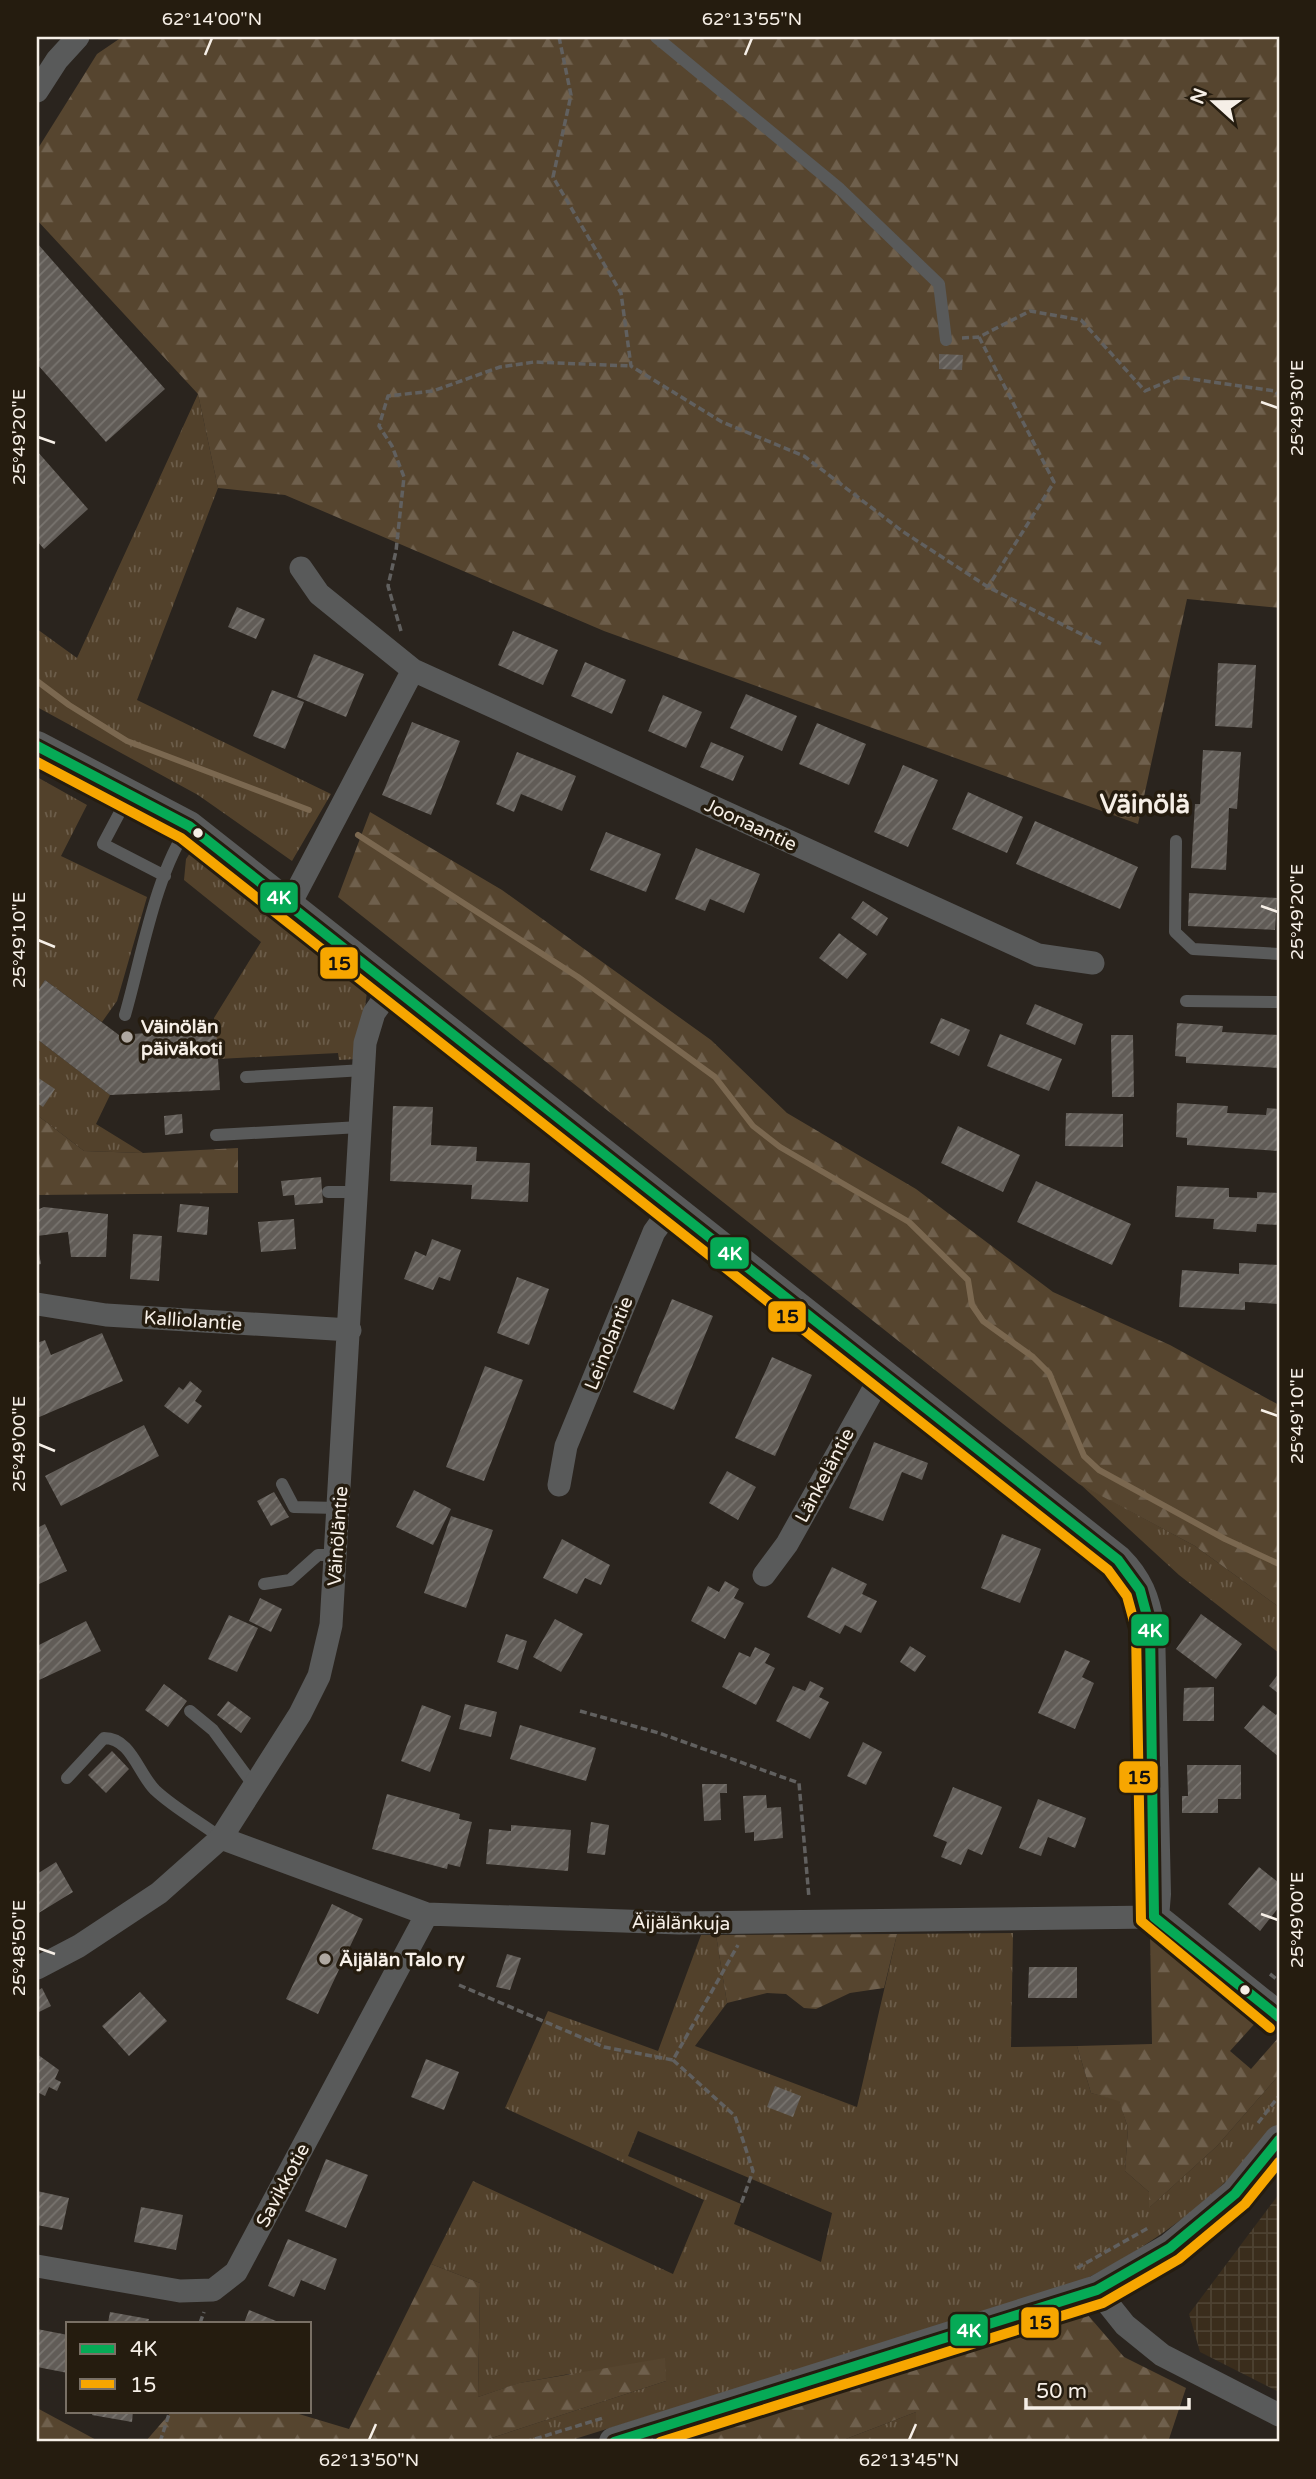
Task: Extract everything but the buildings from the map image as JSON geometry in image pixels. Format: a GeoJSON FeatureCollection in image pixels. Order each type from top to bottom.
{"type":"FeatureCollection","features":[{"type":"Feature","properties":{"kind":"street"},"geometry":{"type":"LineString","coordinates":[[37,91],[57,60],[78,37]]}},
{"type":"Feature","properties":{"kind":"street","name":"Joonaantie"},"geometry":{"type":"LineString","coordinates":[[301,568],[319,594],[414,670],[1038,955],[1093,962]]}},
{"type":"Feature","properties":{"kind":"street"},"geometry":{"type":"LineString","coordinates":[[290,904],[414,670]]}},
{"type":"Feature","properties":{"kind":"street"},"geometry":{"type":"LineString","coordinates":[[37,746],[189,826],[1118,1560],[1135,1577],[1146,1603],[1150,1627],[1156,1894],[1154,1917],[1279,2017]]}},
{"type":"Feature","properties":{"kind":"street","name":"Väinöläntie"},"geometry":{"type":"LineString","coordinates":[[37,1968],[79,1946],[159,1893],[221,1838],[300,1714],[319,1676],[331,1625],[365,1043],[374,1013],[393,986]]}},
{"type":"Feature","properties":{"kind":"street","name":"Leinolantie"},"geometry":{"type":"LineString","coordinates":[[559,1485],[566,1446],[654,1232],[672,1207]]}},
{"type":"Feature","properties":{"kind":"street","name":"Kalliolantie"},"geometry":{"type":"LineString","coordinates":[[37,1304],[106,1314],[350,1330]]}},
{"type":"Feature","properties":{"kind":"street","name":"Länkeläntie"},"geometry":{"type":"LineString","coordinates":[[764,1575],[787,1544],[882,1374]]}},
{"type":"Feature","properties":{"kind":"street","name":"Äijälänkuja"},"geometry":{"type":"LineString","coordinates":[[221,1838],[427,1914],[680,1923],[1154,1917]]}},
{"type":"Feature","properties":{"kind":"street","name":"Savikkotie"},"geometry":{"type":"LineString","coordinates":[[37,2266],[180,2291],[213,2290],[236,2272],[427,1914]]}},
{"type":"Feature","properties":{"kind":"street"},"geometry":{"type":"LineString","coordinates":[[609,2430],[1097,2290],[1170,2248],[1235,2194],[1270,2146]]}},
{"type":"Feature","properties":{"kind":"street"},"geometry":{"type":"LineString","coordinates":[[1097,2290],[1125,2325],[1162,2355],[1279,2415]]}},
{"type":"Feature","properties":{"kind":"lane"},"geometry":{"type":"LineString","coordinates":[[656,37],[840,189],[939,284],[946,340]]}},
{"type":"Feature","properties":{"kind":"lane"},"geometry":{"type":"LineString","coordinates":[[129,794],[103,844],[165,876]]}},
{"type":"Feature","properties":{"kind":"lane"},"geometry":{"type":"LineString","coordinates":[[125,1015],[165,876],[179,840],[189,826]]}},
{"type":"Feature","properties":{"kind":"lane"},"geometry":{"type":"LineString","coordinates":[[1176,841],[1175,932],[1193,949],[1279,954]]}},
{"type":"Feature","properties":{"kind":"lane"},"geometry":{"type":"LineString","coordinates":[[1186,1001],[1279,1002]]}},
{"type":"Feature","properties":{"kind":"lane"},"geometry":{"type":"LineString","coordinates":[[246,1077],[364,1070]]}},
{"type":"Feature","properties":{"kind":"lane"},"geometry":{"type":"LineString","coordinates":[[216,1135],[360,1127]]}},
{"type":"Feature","properties":{"kind":"lane"},"geometry":{"type":"LineString","coordinates":[[328,1192],[357,1192]]}},
{"type":"Feature","properties":{"kind":"lane"},"geometry":{"type":"LineString","coordinates":[[282,1484],[294,1507],[338,1508]]}},
{"type":"Feature","properties":{"kind":"lane"},"geometry":{"type":"LineString","coordinates":[[264,1584],[290,1580],[318,1555],[335,1555]]}},
{"type":"Feature","properties":{"kind":"lane"},"geometry":{"type":"LineString","coordinates":[[190,1711],[213,1730],[254,1786]]}},
{"type":"Feature","properties":{"kind":"lane"},"geometry":{"type":"LineString","coordinates":[[67,1778],[104,1738],[112,1738],[121,1742],[155,1790],[221,1838]]}},
{"type":"Feature","properties":{"kind":"path"},"geometry":{"type":"LineString","coordinates":[[559,37],[571,95],[553,177],[621,293],[631,366]]}},
{"type":"Feature","properties":{"kind":"path"},"geometry":{"type":"LineString","coordinates":[[946,340],[979,337],[1030,311],[1081,320],[1145,391],[1178,377],[1275,391],[1279,396]]}},
{"type":"Feature","properties":{"kind":"path"},"geometry":{"type":"LineString","coordinates":[[979,337],[1054,482],[988,587]]}},
{"type":"Feature","properties":{"kind":"path"},"geometry":{"type":"LineString","coordinates":[[391,652],[402,629],[388,586],[396,551],[404,478],[392,446],[379,426],[388,396],[433,391],[500,367],[534,362],[631,366],[722,422],[804,456],[902,531],[988,587],[1101,644]]}},
{"type":"Feature","properties":{"kind":"path"},"geometry":{"type":"LineString","coordinates":[[580,1711],[659,1733],[799,1783],[811,1922]]}},
{"type":"Feature","properties":{"kind":"path"},"geometry":{"type":"LineString","coordinates":[[673,2060],[752,1922]]}},
{"type":"Feature","properties":{"kind":"path"},"geometry":{"type":"LineString","coordinates":[[459,1985],[604,2047],[673,2060],[735,2116],[753,2171],[741,2204]]}},
{"type":"Feature","properties":{"kind":"path"},"geometry":{"type":"LineString","coordinates":[[1270,2146],[1279,2096]]}},
{"type":"Feature","properties":{"kind":"path"},"geometry":{"type":"LineString","coordinates":[[1074,2269],[1154,2225]]}},
{"type":"Feature","properties":{"kind":"path"},"geometry":{"type":"LineString","coordinates":[[160,2442],[170,2412]]}},
{"type":"Feature","properties":{"kind":"path"},"geometry":{"type":"LineString","coordinates":[[525,2442],[609,2430]]}},
{"type":"Feature","properties":{"kind":"shaded area"},"geometry":{"type":"Polygon","coordinates":[[[1279,2194],[1279,2392],[1200,2352],[1189,2314],[1279,2194]]]}},
{"type":"Feature","properties":{"kind":"green space"},"geometry":{"type":"Polygon","coordinates":[[[122,37],[1279,37],[1279,608],[1187,599],[1138,824],[604,631],[285,495],[218,488],[198,394],[37,220],[37,150],[97,54],[122,37]]]}},
{"type":"Feature","properties":{"kind":"green space"},"geometry":{"type":"Polygon","coordinates":[[[198,394],[218,488],[137,700],[331,794],[292,861],[198,795],[37,707],[37,629],[77,658],[198,394]]]}},
{"type":"Feature","properties":{"kind":"green space"},"geometry":{"type":"Polygon","coordinates":[[[37,777],[87,805],[61,856],[147,897],[117,1001],[102,1022],[45,980],[37,992],[37,777]]]}},
{"type":"Feature","properties":{"kind":"green space"},"geometry":{"type":"Polygon","coordinates":[[[370,812],[502,890],[711,1040],[787,1113],[916,1189],[1053,1292],[1170,1345],[1279,1405],[1279,1607],[1195,1546],[1079,1484],[338,897],[370,812]]]}},
{"type":"Feature","properties":{"kind":"green space"},"geometry":{"type":"Polygon","coordinates":[[[190,853],[367,992],[358,1059],[339,1060],[338,1053],[218,1059],[214,1018],[261,942],[184,880],[186,859],[190,853]]]}},
{"type":"Feature","properties":{"kind":"green space"},"geometry":{"type":"Polygon","coordinates":[[[37,1039],[110,1095],[96,1124],[143,1153],[84,1151],[37,1115],[37,1039]]]}},
{"type":"Feature","properties":{"kind":"green space"},"geometry":{"type":"Polygon","coordinates":[[[37,1115],[84,1151],[143,1153],[238,1148],[238,1193],[37,1195],[37,1115]]]}},
{"type":"Feature","properties":{"kind":"green space"},"geometry":{"type":"Polygon","coordinates":[[[1080,1484],[1195,1546],[1279,1607],[1279,1653],[1179,1575],[1080,1484]]]}},
{"type":"Feature","properties":{"kind":"green space"},"geometry":{"type":"Polygon","coordinates":[[[1013,1933],[1011,2047],[1077,2046],[1091,2093],[1119,2100],[1128,2128],[1125,2171],[1149,2192],[1150,2207],[1217,2146],[1279,2075],[1279,2124],[1235,2172],[1188,2214],[1136,2251],[1079,2282],[565,2442],[479,2442],[666,2381],[569,2374],[520,2383],[478,2397],[480,2283],[431,2264],[473,2181],[673,2274],[704,2200],[505,2108],[548,2011],[658,2051],[701,1935],[716,1935],[727,2003],[695,2046],[857,2107],[897,1934],[1013,1933]],[[638,2131],[628,2156],[741,2204],[734,2224],[821,2262],[832,2213],[638,2131]]]}},
{"type":"Feature","properties":{"kind":"green space"},"geometry":{"type":"Polygon","coordinates":[[[1150,1933],[1259,2019],[1230,2051],[1251,2069],[1279,2037],[1279,2075],[1217,2146],[1149,2208],[1149,2192],[1125,2171],[1128,2128],[1119,2101],[1091,2093],[1077,2046],[1152,2044],[1150,1933]]]}},
{"type":"Feature","properties":{"kind":"green space"},"geometry":{"type":"Polygon","coordinates":[[[897,1934],[884,1988],[850,1993],[816,2009],[804,2008],[786,1994],[767,1993],[727,2003],[716,1935],[897,1934]]]}},
{"type":"Feature","properties":{"kind":"green space"},"geometry":{"type":"Polygon","coordinates":[[[431,2264],[480,2283],[478,2397],[519,2383],[665,2358],[666,2381],[479,2442],[145,2442],[171,2412],[292,2412],[349,2429],[431,2264]]]}},
{"type":"Feature","properties":{"kind":"green space"},"geometry":{"type":"Polygon","coordinates":[[[1087,2314],[1124,2357],[1186,2388],[1168,2442],[916,2442],[916,2412],[838,2442],[665,2442],[1087,2314]]]}},
{"type":"Feature","properties":{"kind":"green space"},"geometry":{"type":"Polygon","coordinates":[[[37,2408],[100,2442],[37,2442],[37,2408]]]}},
{"type":"Feature","properties":{"kind":"green space"},"geometry":{"type":"Polygon","coordinates":[[[916,2412],[916,2442],[838,2442],[916,2412]]]}},
{"type":"Feature","properties":{"kind":"waterway"},"geometry":{"type":"LineString","coordinates":[[37,681],[69,705],[127,741],[309,810]]}},
{"type":"Feature","properties":{"kind":"waterway"},"geometry":{"type":"LineString","coordinates":[[358,835],[578,977],[715,1077],[753,1126],[780,1147],[909,1222],[968,1280],[972,1305],[983,1321],[1033,1357],[1049,1373],[1084,1456],[1099,1470],[1225,1539],[1279,1564]]}},
{"type":"Feature","properties":{"kind":"transit line","name":"4K"},"geometry":{"type":"LineString","coordinates":[[37,746],[189,826],[1118,1560],[1140,1590],[1150,1627],[1154,1917]]}},
{"type":"Feature","properties":{"kind":"transit line","name":"15"},"geometry":{"type":"LineString","coordinates":[[37,762],[181,838],[1108,1570],[1127,1596],[1136,1629],[1141,1921],[1270,2028]]}},
{"type":"Feature","properties":{"kind":"transit line","name":"4K"},"geometry":{"type":"LineString","coordinates":[[1154,1917],[1279,2017]]}},
{"type":"Feature","properties":{"kind":"transit line","name":"4K"},"geometry":{"type":"LineString","coordinates":[[614,2442],[1097,2290],[1170,2248],[1235,2194],[1279,2140]]}},
{"type":"Feature","properties":{"kind":"transit line","name":"15"},"geometry":{"type":"LineString","coordinates":[[660,2442],[1103,2303],[1179,2259],[1245,2204],[1279,2162]]}},
{"type":"Feature","properties":{"kind":"place","name":"Väinölän päiväkoti"},"geometry":{"type":"Point","coordinates":[127,1037]}},
{"type":"Feature","properties":{"kind":"place","name":"Äijälän Talo ry"},"geometry":{"type":"Point","coordinates":[325,1959]}},
{"type":"Feature","properties":{"kind":"district","name":"Väinölä"},"geometry":{"type":"Point","coordinates":[1145,804]}}]}
